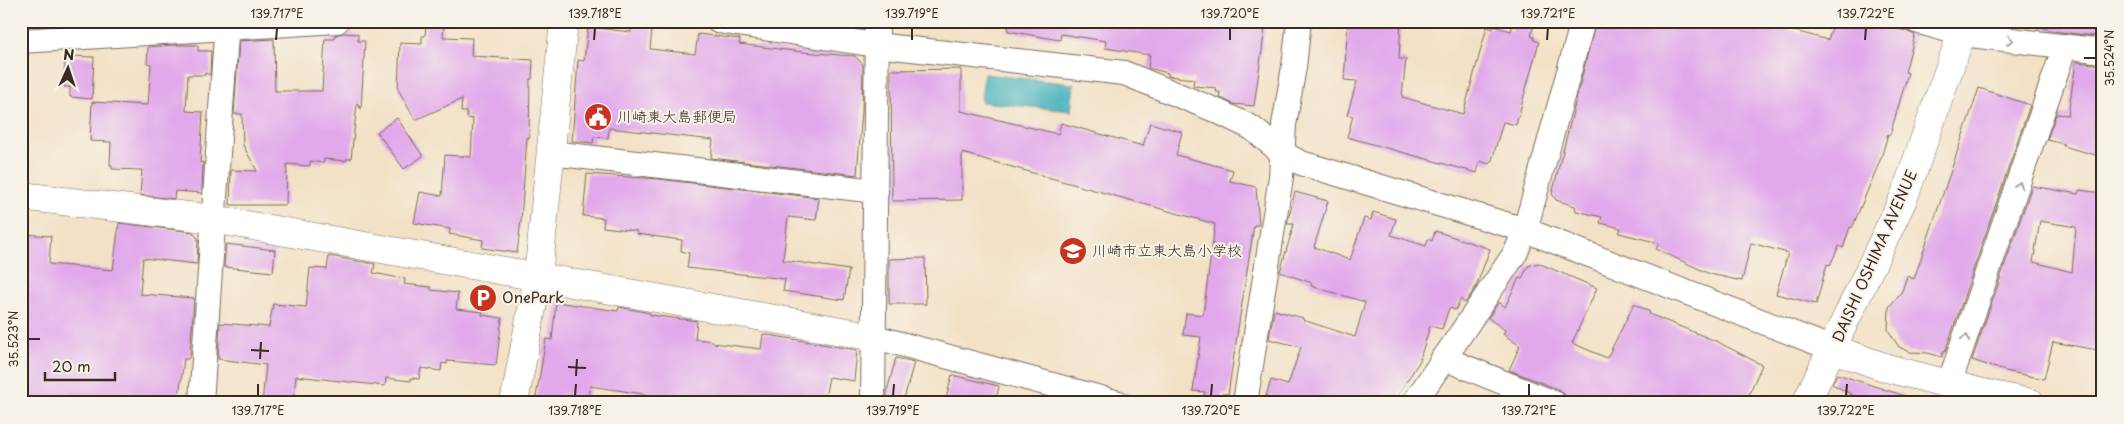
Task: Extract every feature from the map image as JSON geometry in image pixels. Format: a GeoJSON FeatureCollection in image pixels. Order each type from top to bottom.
{"type":"FeatureCollection","features":[{"type":"Feature","properties":{"kind":"street"},"geometry":{"type":"LineString","coordinates":[[514,403],[538,277],[564,21]]}},
{"type":"Feature","properties":{"kind":"street"},"geometry":{"type":"LineString","coordinates":[[718,21],[876,45],[1124,73],[1217,110],[1252,128],[1282,153],[1301,164],[1525,230],[1887,368],[2031,403]]}},
{"type":"Feature","properties":{"kind":"street"},"geometry":{"type":"LineString","coordinates":[[873,403],[877,21]]}},
{"type":"Feature","properties":{"kind":"street"},"geometry":{"type":"LineString","coordinates":[[1245,403],[1281,177],[1284,125],[1294,67],[1299,21]]}},
{"type":"Feature","properties":{"kind":"street"},"geometry":{"type":"LineString","coordinates":[[1414,403],[1516,252],[1525,230],[1583,21]]}},
{"type":"Feature","properties":{"kind":"street"},"geometry":{"type":"LineString","coordinates":[[1916,21],[2103,51]]}},
{"type":"Feature","properties":{"kind":"street"},"geometry":{"type":"LineString","coordinates":[[21,41],[227,24],[328,22]]}},
{"type":"Feature","properties":{"kind":"street"},"geometry":{"type":"LineString","coordinates":[[201,403],[227,24]]}},
{"type":"Feature","properties":{"kind":"street","name":"DAISHI OSHIMA AVENUE"},"geometry":{"type":"LineString","coordinates":[[1806,403],[1904,197],[1964,28]]}},
{"type":"Feature","properties":{"kind":"street"},"geometry":{"type":"LineString","coordinates":[[1949,384],[2064,46]]}},
{"type":"Feature","properties":{"kind":"street"},"geometry":{"type":"LineString","coordinates":[[551,153],[876,191]]}},
{"type":"Feature","properties":{"kind":"street"},"geometry":{"type":"LineString","coordinates":[[21,196],[213,219],[875,337],[1047,393],[1119,403]]}},
{"type":"Feature","properties":{"kind":"street"},"geometry":{"type":"LineString","coordinates":[[1443,358],[1554,403]]}},
{"type":"Feature","properties":{"kind":"water"},"geometry":{"type":"Polygon","coordinates":[[[984,74],[1074,84],[1071,111],[981,102],[984,74]]]}},
{"type":"Feature","properties":{"kind":"building"},"geometry":{"type":"Polygon","coordinates":[[[1009,21],[1266,21],[1254,106],[1233,104],[1219,97],[1220,92],[1216,92],[1217,88],[1193,86],[1194,79],[1168,76],[1168,73],[1148,68],[1150,55],[1105,48],[1106,41],[1061,34],[1060,40],[1008,31],[1009,21]]]}},
{"type":"Feature","properties":{"kind":"building"},"geometry":{"type":"Polygon","coordinates":[[[1348,21],[1401,21],[1399,59],[1406,59],[1402,97],[1463,114],[1487,27],[1493,29],[1493,26],[1511,31],[1514,21],[1535,21],[1531,36],[1539,42],[1516,125],[1503,122],[1492,160],[1489,164],[1480,161],[1477,173],[1347,137],[1353,116],[1347,115],[1357,81],[1344,80],[1348,21]]]}},
{"type":"Feature","properties":{"kind":"building"},"geometry":{"type":"Polygon","coordinates":[[[1596,21],[1758,21],[1828,40],[1834,21],[1870,21],[1915,35],[1905,72],[1908,73],[1890,135],[1888,134],[1881,158],[1852,228],[1850,227],[1843,248],[1839,246],[1830,265],[1827,264],[1816,304],[1776,294],[1788,253],[1751,243],[1742,281],[1710,274],[1656,249],[1659,243],[1619,233],[1621,228],[1600,223],[1602,217],[1576,211],[1575,206],[1556,200],[1552,194],[1596,21]]]}},
{"type":"Feature","properties":{"kind":"building"},"geometry":{"type":"Polygon","coordinates":[[[2034,21],[2103,21],[2103,37],[2053,31],[2033,24],[2034,21]]]}},
{"type":"Feature","properties":{"kind":"building"},"geometry":{"type":"Polygon","coordinates":[[[426,24],[444,25],[443,37],[472,38],[471,56],[533,60],[532,79],[530,79],[529,138],[527,138],[517,253],[482,248],[483,240],[449,234],[450,229],[414,223],[420,192],[442,196],[445,155],[471,157],[473,119],[467,118],[467,112],[461,112],[462,99],[415,120],[398,89],[400,43],[422,44],[422,36],[425,36],[426,24]]]}},
{"type":"Feature","properties":{"kind":"building"},"geometry":{"type":"Polygon","coordinates":[[[588,27],[631,32],[632,27],[652,29],[650,49],[695,54],[698,34],[740,39],[739,44],[855,56],[863,65],[862,111],[857,175],[711,158],[713,140],[609,128],[608,138],[594,137],[593,143],[572,141],[578,60],[584,61],[588,27]]]}},
{"type":"Feature","properties":{"kind":"building"},"geometry":{"type":"Polygon","coordinates":[[[343,33],[358,34],[358,41],[365,41],[361,109],[357,103],[351,159],[346,159],[346,161],[324,159],[323,163],[310,161],[310,166],[287,164],[286,205],[230,205],[231,170],[257,171],[243,145],[242,114],[234,114],[239,41],[274,39],[275,91],[322,91],[325,39],[335,39],[335,35],[343,33]]]}},
{"type":"Feature","properties":{"kind":"building"},"geometry":{"type":"Polygon","coordinates":[[[198,45],[198,51],[211,51],[210,75],[205,73],[205,75],[188,75],[186,111],[203,112],[200,163],[203,162],[202,193],[175,191],[174,199],[140,195],[142,170],[112,169],[112,165],[110,165],[111,142],[90,141],[92,102],[148,105],[151,64],[147,63],[148,47],[198,45]]]}},
{"type":"Feature","properties":{"kind":"building"},"geometry":{"type":"Polygon","coordinates":[[[65,56],[94,57],[92,99],[70,97],[70,87],[64,87],[65,56]]]}},
{"type":"Feature","properties":{"kind":"building"},"geometry":{"type":"Polygon","coordinates":[[[2076,62],[2103,65],[2103,157],[2047,140],[2056,114],[2068,115],[2076,62]]]}},
{"type":"Feature","properties":{"kind":"building"},"geometry":{"type":"Polygon","coordinates":[[[961,69],[961,111],[1058,134],[1061,123],[1143,146],[1150,123],[1182,132],[1176,155],[1233,170],[1230,181],[1256,187],[1259,225],[1254,225],[1228,394],[1222,394],[1221,403],[1204,403],[1205,392],[1193,391],[1201,337],[1183,335],[1186,313],[1203,315],[1215,224],[962,153],[962,200],[892,201],[891,70],[961,69]]]}},
{"type":"Feature","properties":{"kind":"building"},"geometry":{"type":"Polygon","coordinates":[[[1979,88],[2030,105],[1945,352],[1943,352],[1942,357],[1928,353],[1910,352],[1899,347],[1888,330],[1889,307],[1902,291],[1907,276],[1914,279],[1979,88]]]}},
{"type":"Feature","properties":{"kind":"building"},"geometry":{"type":"Polygon","coordinates":[[[397,118],[423,156],[404,169],[377,132],[397,118]]]}},
{"type":"Feature","properties":{"kind":"building"},"geometry":{"type":"Polygon","coordinates":[[[587,174],[658,179],[819,198],[816,220],[788,217],[783,260],[849,270],[844,300],[783,291],[785,279],[687,268],[689,253],[681,251],[682,240],[637,234],[637,231],[603,227],[604,218],[583,216],[587,174]]]}},
{"type":"Feature","properties":{"kind":"building"},"geometry":{"type":"Polygon","coordinates":[[[2032,186],[2078,194],[2079,190],[2103,193],[2103,351],[2053,342],[2044,379],[2005,371],[1972,360],[2032,186]],[[2040,221],[2033,262],[2072,272],[2076,227],[2040,221]]]}},
{"type":"Feature","properties":{"kind":"building"},"geometry":{"type":"Polygon","coordinates":[[[1295,192],[1328,201],[1314,247],[1350,260],[1364,218],[1371,220],[1373,212],[1396,219],[1391,235],[1426,246],[1428,239],[1432,241],[1435,231],[1490,249],[1476,287],[1465,303],[1460,299],[1456,310],[1449,308],[1442,329],[1430,326],[1419,362],[1393,403],[1264,403],[1271,380],[1288,385],[1301,347],[1269,339],[1274,310],[1303,318],[1303,320],[1355,337],[1365,302],[1311,286],[1312,283],[1280,272],[1294,224],[1287,224],[1295,192]]]}},
{"type":"Feature","properties":{"kind":"building"},"geometry":{"type":"Polygon","coordinates":[[[119,223],[193,232],[198,239],[197,264],[143,258],[140,294],[194,298],[190,356],[188,359],[184,359],[178,403],[133,399],[132,403],[97,403],[98,401],[58,396],[57,403],[21,403],[21,234],[51,236],[49,264],[113,270],[119,223]]]}},
{"type":"Feature","properties":{"kind":"building"},"geometry":{"type":"Polygon","coordinates":[[[226,244],[275,250],[273,272],[224,267],[226,244]]]}},
{"type":"Feature","properties":{"kind":"building"},"geometry":{"type":"Polygon","coordinates":[[[329,256],[375,264],[373,273],[405,279],[404,284],[458,293],[456,309],[483,312],[482,315],[502,318],[496,365],[447,361],[447,364],[442,363],[441,371],[421,368],[419,379],[411,378],[411,381],[386,378],[385,386],[296,376],[293,403],[262,403],[266,365],[218,359],[220,323],[269,327],[273,304],[306,307],[310,268],[327,269],[329,256]]]}},
{"type":"Feature","properties":{"kind":"building"},"geometry":{"type":"Polygon","coordinates":[[[925,258],[926,304],[889,304],[889,259],[925,258]]]}},
{"type":"Feature","properties":{"kind":"building"},"geometry":{"type":"Polygon","coordinates":[[[1538,263],[1597,288],[1572,343],[1607,358],[1634,304],[1650,312],[1649,314],[1718,342],[1762,365],[1745,403],[1738,403],[1723,397],[1721,403],[1567,403],[1565,395],[1560,390],[1509,370],[1520,346],[1503,334],[1505,330],[1488,318],[1499,302],[1505,307],[1519,278],[1522,279],[1528,266],[1538,263]]]}},
{"type":"Feature","properties":{"kind":"building"},"geometry":{"type":"Polygon","coordinates":[[[556,302],[618,311],[619,307],[650,313],[650,315],[697,321],[695,339],[713,341],[713,343],[761,349],[763,334],[857,350],[854,381],[829,377],[824,403],[789,403],[743,397],[743,403],[649,403],[650,395],[590,386],[587,403],[535,403],[546,339],[552,340],[556,302]]]}},
{"type":"Feature","properties":{"kind":"building"},"geometry":{"type":"Polygon","coordinates":[[[896,358],[914,362],[903,403],[887,403],[887,391],[896,358]]]}},
{"type":"Feature","properties":{"kind":"building"},"geometry":{"type":"Polygon","coordinates":[[[1837,374],[1914,399],[1913,403],[1867,403],[1832,384],[1837,374]]]}},
{"type":"Feature","properties":{"kind":"building"},"geometry":{"type":"Polygon","coordinates":[[[952,375],[999,386],[995,403],[945,403],[952,375]]]}},
{"type":"Feature","properties":{"kind":"place","name":"川崎東大島郵便局"},"geometry":{"type":"Point","coordinates":[598,117]}},
{"type":"Feature","properties":{"kind":"place","name":"川崎市立東大島小学校"},"geometry":{"type":"Point","coordinates":[1073,251]}},
{"type":"Feature","properties":{"kind":"place","name":"OnePark"},"geometry":{"type":"Point","coordinates":[483,298]}}]}
